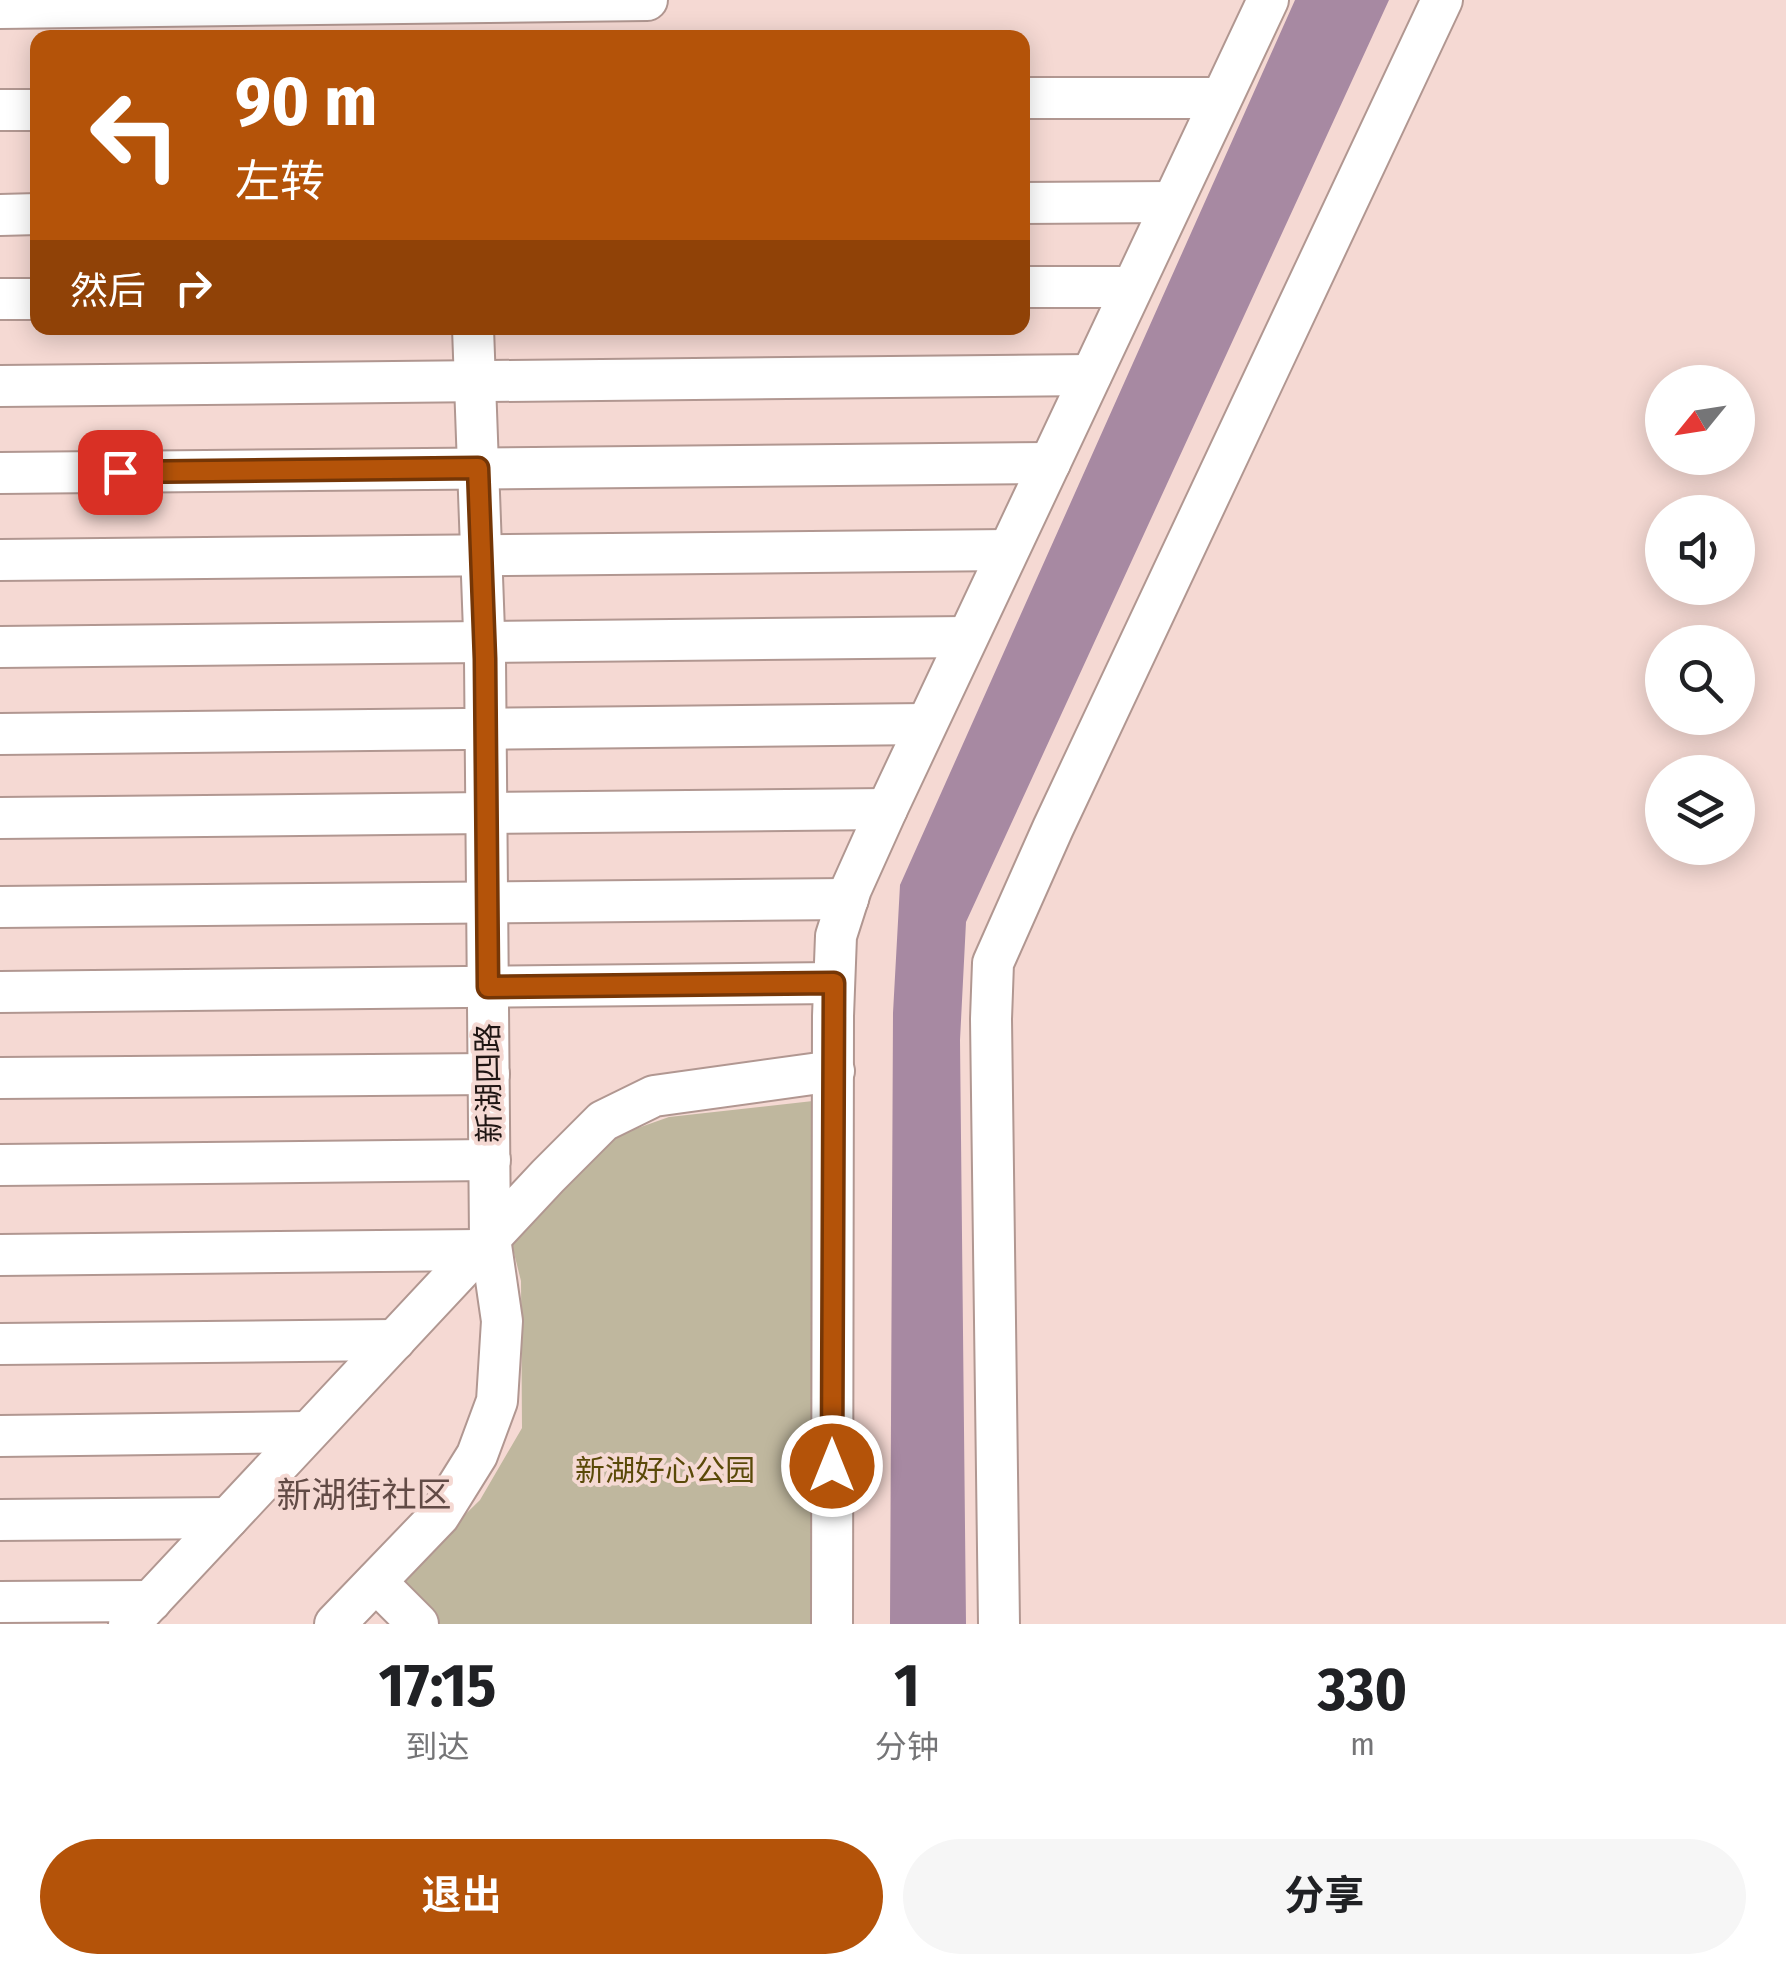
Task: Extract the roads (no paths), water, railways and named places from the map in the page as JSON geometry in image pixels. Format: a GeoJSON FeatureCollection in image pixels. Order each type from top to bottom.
{"type":"FeatureCollection","features":[{"type":"Feature","properties":{"kind":"street"},"geometry":{"type":"LineString","coordinates":[[0,8],[461,13],[647,0]]}},
{"type":"Feature","properties":{"kind":"street"},"geometry":{"type":"LineString","coordinates":[[832,1624],[836,936],[848,899],[926,724],[1268,0]]}},
{"type":"Feature","properties":{"kind":"street"},"geometry":{"type":"LineString","coordinates":[[999,1624],[993,964],[1053,828],[1442,0]]}},
{"type":"Feature","properties":{"kind":"street"},"geometry":{"type":"LineString","coordinates":[[1030,98],[1221,98]]}},
{"type":"Feature","properties":{"kind":"street"},"geometry":{"type":"LineString","coordinates":[[0,110],[30,110]]}},
{"type":"Feature","properties":{"kind":"street"},"geometry":{"type":"LineString","coordinates":[[1030,202],[1172,202]]}},
{"type":"Feature","properties":{"kind":"street"},"geometry":{"type":"LineString","coordinates":[[0,215],[30,214]]}},
{"type":"Feature","properties":{"kind":"street"},"geometry":{"type":"LineString","coordinates":[[1030,287],[1132,287]]}},
{"type":"Feature","properties":{"kind":"street"},"geometry":{"type":"LineString","coordinates":[[0,299],[30,299]]}},
{"type":"Feature","properties":{"kind":"street","name":"新湖四路"},"geometry":{"type":"LineString","coordinates":[[335,1624],[439,1516],[477,1455],[497,1401],[502,1321],[485,1244],[490,1160],[484,642],[473,335]]}},
{"type":"Feature","properties":{"kind":"street"},"geometry":{"type":"LineString","coordinates":[[0,386],[1091,375]]}},
{"type":"Feature","properties":{"kind":"street"},"geometry":{"type":"LineString","coordinates":[[0,473],[1050,463]]}},
{"type":"Feature","properties":{"kind":"street"},"geometry":{"type":"LineString","coordinates":[[0,560],[1008,550]]}},
{"type":"Feature","properties":{"kind":"street"},"geometry":{"type":"LineString","coordinates":[[0,647],[968,637]]}},
{"type":"Feature","properties":{"kind":"street"},"geometry":{"type":"LineString","coordinates":[[0,734],[926,724]]}},
{"type":"Feature","properties":{"kind":"street"},"geometry":{"type":"LineString","coordinates":[[0,818],[888,808]]}},
{"type":"Feature","properties":{"kind":"street"},"geometry":{"type":"LineString","coordinates":[[0,907],[848,899]]}},
{"type":"Feature","properties":{"kind":"street"},"geometry":{"type":"LineString","coordinates":[[0,992],[834,983]]}},
{"type":"Feature","properties":{"kind":"street"},"geometry":{"type":"LineString","coordinates":[[0,1602],[140,1612],[603,1121],[654,1096],[834,1071]]}},
{"type":"Feature","properties":{"kind":"street"},"geometry":{"type":"LineString","coordinates":[[0,1078],[489,1074]]}},
{"type":"Feature","properties":{"kind":"street"},"geometry":{"type":"LineString","coordinates":[[0,1165],[490,1160]]}},
{"type":"Feature","properties":{"kind":"street"},"geometry":{"type":"LineString","coordinates":[[0,1254],[485,1244]]}},
{"type":"Feature","properties":{"kind":"street"},"geometry":{"type":"LineString","coordinates":[[0,1344],[395,1340]]}},
{"type":"Feature","properties":{"kind":"street"},"geometry":{"type":"LineString","coordinates":[[0,1436],[308,1432]]}},
{"type":"Feature","properties":{"kind":"street"},"geometry":{"type":"LineString","coordinates":[[0,1520],[228,1518]]}},
{"type":"Feature","properties":{"kind":"street"},"geometry":{"type":"LineString","coordinates":[[376,1582],[418,1624]]}},
{"type":"Feature","properties":{"kind":"district","name":"新湖街社区"},"geometry":{"type":"Point","coordinates":[364,1495]}},
{"type":"Feature","properties":{"kind":"park label","name":"新湖好心公园"},"geometry":{"type":"Point","coordinates":[665,1471]}}]}
